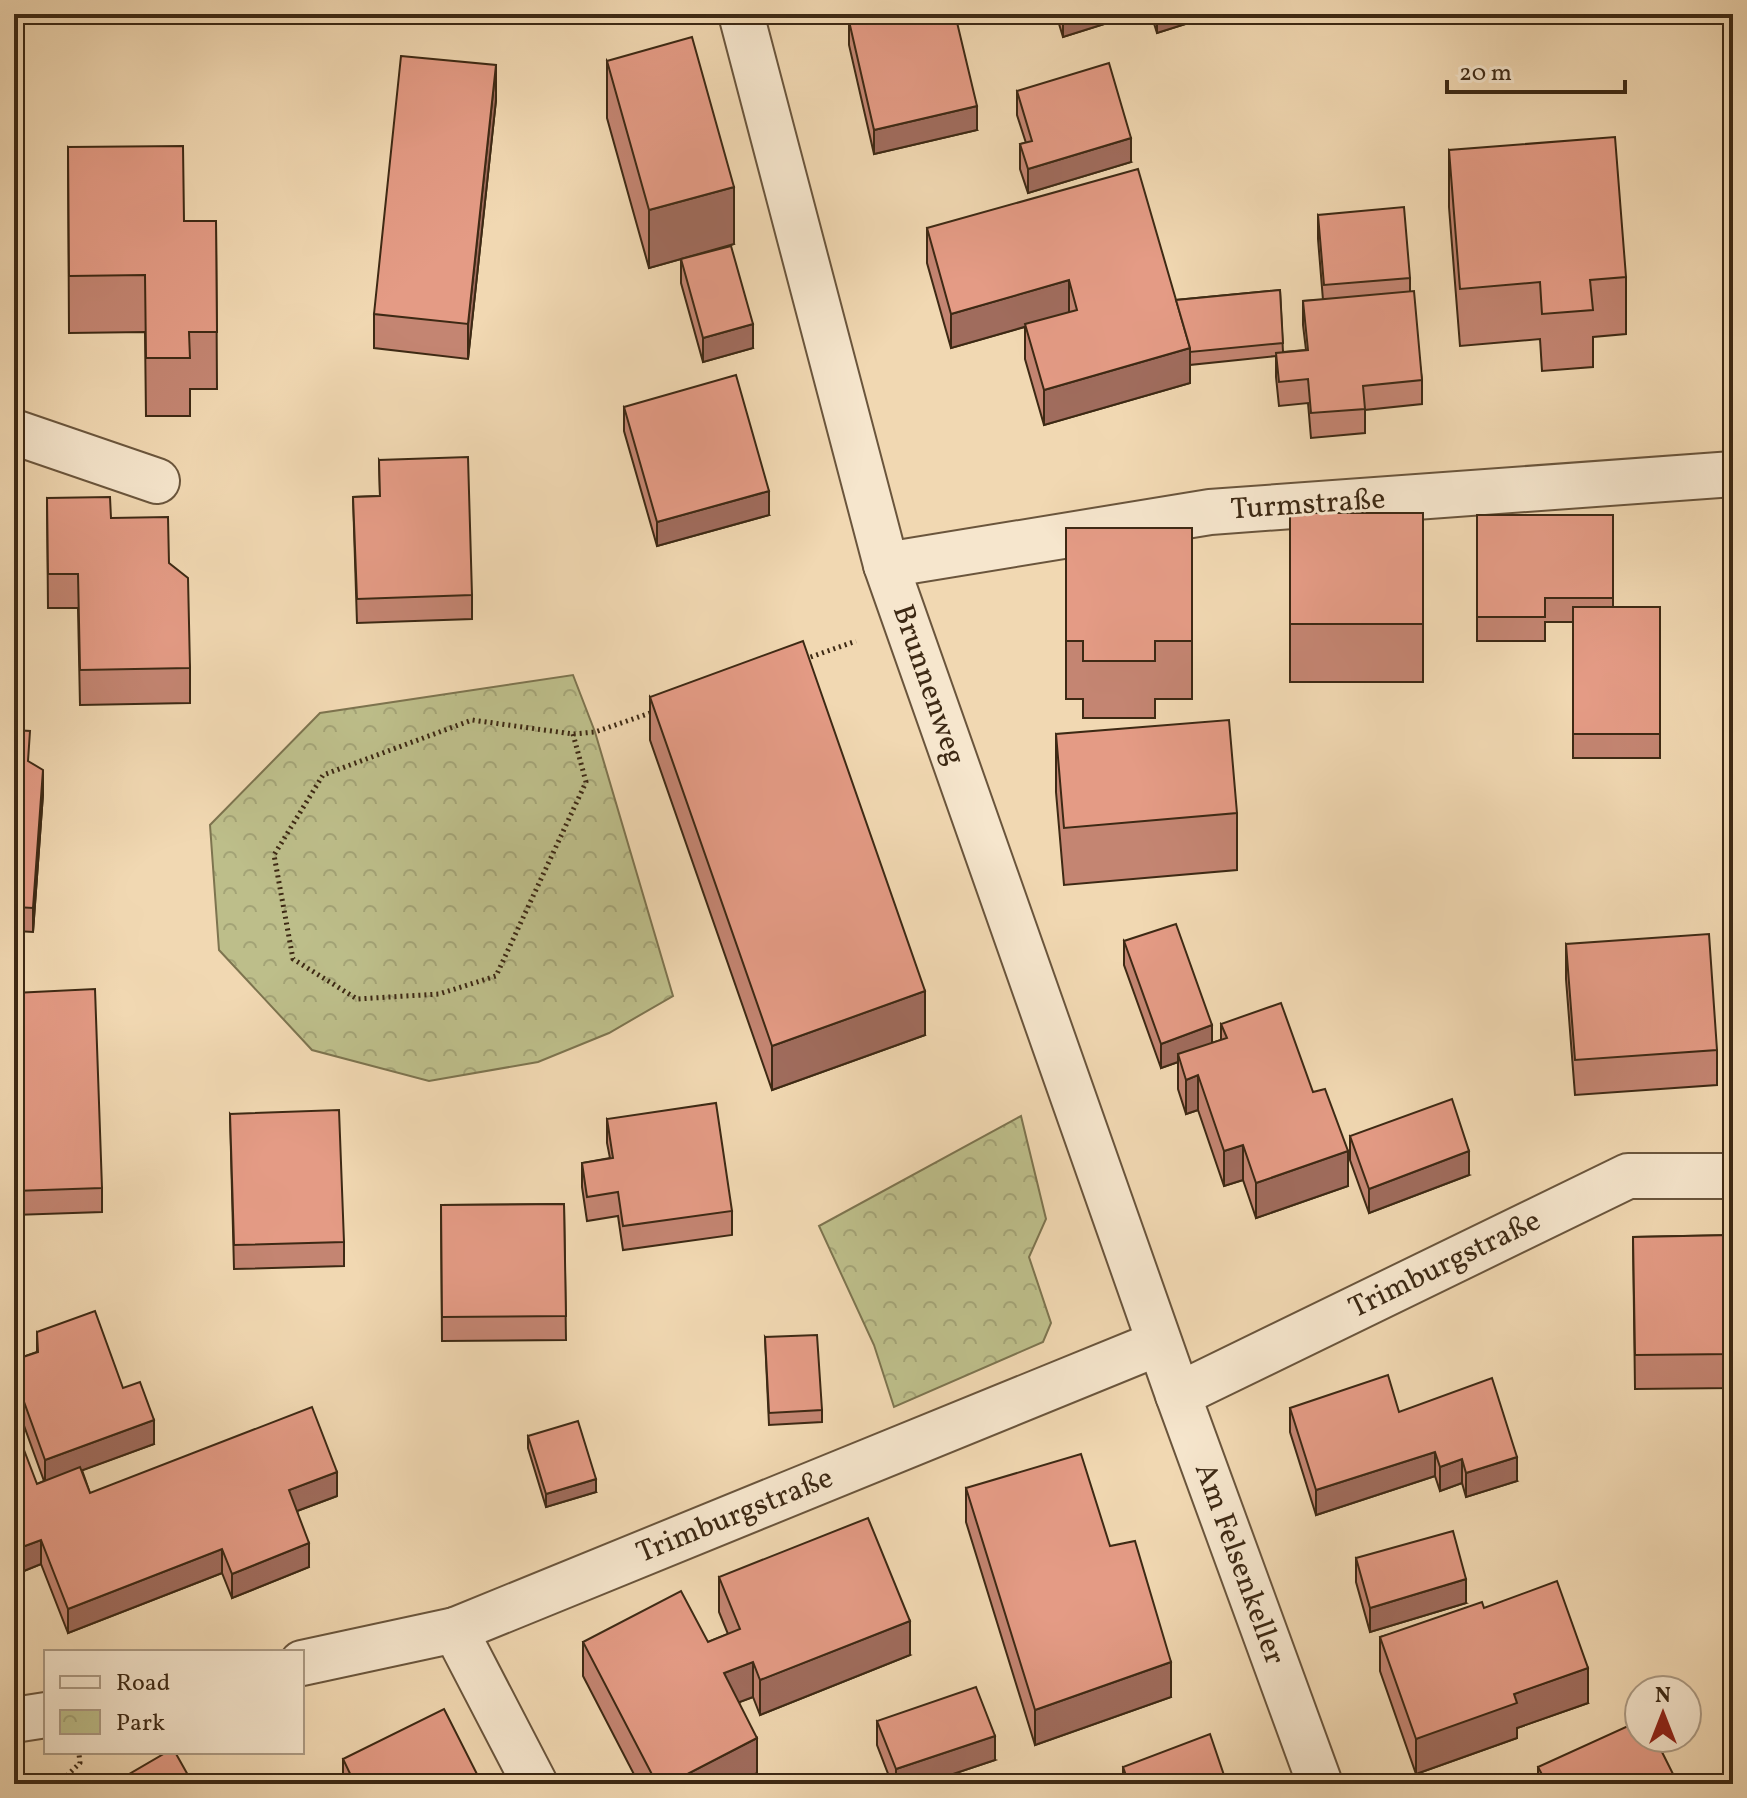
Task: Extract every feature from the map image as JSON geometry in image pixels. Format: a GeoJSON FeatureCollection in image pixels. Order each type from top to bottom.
{"type":"FeatureCollection","features":[{"type":"Feature","properties":{"kind":"street","name":"Brunnenweg"},"geometry":{"type":"LineString","coordinates":[[741,14],[886,565],[1159,1343]]}},
{"type":"Feature","properties":{"kind":"street"},"geometry":{"type":"LineString","coordinates":[[14,432],[157,481]]}},
{"type":"Feature","properties":{"kind":"street","name":"Turmstraße"},"geometry":{"type":"LineString","coordinates":[[886,565],[1210,512],[1733,474]]}},
{"type":"Feature","properties":{"kind":"street","name":"Trimburgstraße"},"geometry":{"type":"LineString","coordinates":[[1178,1395],[1628,1176],[1723,1176]]}},
{"type":"Feature","properties":{"kind":"street","name":"Am Felsenkeller"},"geometry":{"type":"LineString","coordinates":[[1159,1343],[1320,1784]]}},
{"type":"Feature","properties":{"kind":"street","name":"Trimburgstraße"},"geometry":{"type":"LineString","coordinates":[[304,1663],[455,1630],[1159,1343]]}},
{"type":"Feature","properties":{"kind":"street"},"geometry":{"type":"LineString","coordinates":[[455,1630],[535,1784]]}},
{"type":"Feature","properties":{"kind":"street"},"geometry":{"type":"LineString","coordinates":[[14,1720],[44,1715]]}},
{"type":"Feature","properties":{"kind":"path"},"geometry":{"type":"LineString","coordinates":[[799,661],[906,622]]}},
{"type":"Feature","properties":{"kind":"path"},"geometry":{"type":"LineString","coordinates":[[573,734],[586,782],[496,976],[439,994],[357,999],[293,959],[274,855],[323,775],[472,720],[573,734],[595,732],[668,707]]}},
{"type":"Feature","properties":{"kind":"path"},"geometry":{"type":"LineString","coordinates":[[58,1784],[80,1763],[79,1754]]}},
{"type":"Feature","properties":{"kind":"green space"},"geometry":{"type":"Polygon","coordinates":[[[573,675],[595,732],[673,996],[609,1033],[538,1062],[429,1081],[312,1050],[219,950],[210,825],[320,713],[573,675]]]}},
{"type":"Feature","properties":{"kind":"green space"},"geometry":{"type":"Polygon","coordinates":[[[1021,1116],[1046,1219],[1029,1257],[1051,1323],[1043,1342],[894,1407],[874,1345],[819,1226],[1021,1116]]]}},
{"type":"Feature","properties":{"kind":"building"},"geometry":{"type":"Polygon","coordinates":[[[880,14],[955,14],[977,106],[874,130],[849,21],[880,14]]]}},
{"type":"Feature","properties":{"kind":"building"},"geometry":{"type":"Polygon","coordinates":[[[692,37],[734,187],[649,210],[607,61],[692,37]]]}},
{"type":"Feature","properties":{"kind":"building"},"geometry":{"type":"Polygon","coordinates":[[[401,56],[496,65],[468,324],[374,314],[401,56]]]}},
{"type":"Feature","properties":{"kind":"building"},"geometry":{"type":"Polygon","coordinates":[[[1109,63],[1131,138],[1028,169],[1020,144],[1032,141],[1017,91],[1109,63]]]}},
{"type":"Feature","properties":{"kind":"building"},"geometry":{"type":"Polygon","coordinates":[[[1615,137],[1626,277],[1590,280],[1593,310],[1542,314],[1540,282],[1460,289],[1449,150],[1615,137]]]}},
{"type":"Feature","properties":{"kind":"building"},"geometry":{"type":"Polygon","coordinates":[[[183,146],[184,221],[216,221],[217,332],[189,332],[190,358],[146,358],[145,275],[69,276],[68,147],[183,146]]]}},
{"type":"Feature","properties":{"kind":"building"},"geometry":{"type":"Polygon","coordinates":[[[1138,169],[1190,348],[1044,390],[1025,324],[1077,310],[1069,280],[951,314],[927,228],[1138,169]]]}},
{"type":"Feature","properties":{"kind":"building"},"geometry":{"type":"Polygon","coordinates":[[[1404,207],[1410,278],[1324,285],[1318,215],[1404,207]]]}},
{"type":"Feature","properties":{"kind":"building"},"geometry":{"type":"Polygon","coordinates":[[[731,246],[753,324],[703,338],[681,259],[731,246]]]}},
{"type":"Feature","properties":{"kind":"building"},"geometry":{"type":"Polygon","coordinates":[[[1280,290],[1283,343],[1190,352],[1176,300],[1280,290]]]}},
{"type":"Feature","properties":{"kind":"building"},"geometry":{"type":"Polygon","coordinates":[[[1414,291],[1422,380],[1363,386],[1365,409],[1311,413],[1308,379],[1279,382],[1276,353],[1308,350],[1303,301],[1414,291]]]}},
{"type":"Feature","properties":{"kind":"building"},"geometry":{"type":"Polygon","coordinates":[[[736,375],[769,491],[657,522],[624,407],[736,375]]]}},
{"type":"Feature","properties":{"kind":"building"},"geometry":{"type":"Polygon","coordinates":[[[468,457],[472,595],[357,599],[353,497],[380,496],[379,460],[468,457]]]}},
{"type":"Feature","properties":{"kind":"building"},"geometry":{"type":"Polygon","coordinates":[[[110,497],[111,518],[168,517],[169,563],[188,578],[190,668],[80,670],[78,574],[48,574],[47,498],[110,497]]]}},
{"type":"Feature","properties":{"kind":"building"},"geometry":{"type":"Polygon","coordinates":[[[1290,513],[1423,513],[1423,624],[1290,624],[1290,513]]]}},
{"type":"Feature","properties":{"kind":"building"},"geometry":{"type":"Polygon","coordinates":[[[1477,515],[1613,515],[1613,598],[1545,598],[1545,617],[1477,617],[1477,515]]]}},
{"type":"Feature","properties":{"kind":"building"},"geometry":{"type":"Polygon","coordinates":[[[1066,528],[1192,528],[1192,641],[1155,641],[1155,661],[1083,661],[1083,641],[1066,641],[1066,528]]]}},
{"type":"Feature","properties":{"kind":"building"},"geometry":{"type":"Polygon","coordinates":[[[1573,607],[1660,607],[1660,734],[1573,734],[1573,607]]]}},
{"type":"Feature","properties":{"kind":"building"},"geometry":{"type":"Polygon","coordinates":[[[803,641],[925,991],[772,1046],[650,697],[803,641]]]}},
{"type":"Feature","properties":{"kind":"building"},"geometry":{"type":"Polygon","coordinates":[[[1229,720],[1237,813],[1064,828],[1056,734],[1229,720]]]}},
{"type":"Feature","properties":{"kind":"building"},"geometry":{"type":"Polygon","coordinates":[[[14,730],[30,731],[28,761],[43,770],[33,908],[16,907],[14,927],[14,730]]]}},
{"type":"Feature","properties":{"kind":"building"},"geometry":{"type":"Polygon","coordinates":[[[1176,924],[1212,1025],[1161,1044],[1124,941],[1176,924]]]}},
{"type":"Feature","properties":{"kind":"building"},"geometry":{"type":"Polygon","coordinates":[[[1709,934],[1717,1050],[1575,1060],[1566,944],[1709,934]]]}},
{"type":"Feature","properties":{"kind":"building"},"geometry":{"type":"Polygon","coordinates":[[[95,989],[102,1188],[14,1191],[14,993],[95,989]]]}},
{"type":"Feature","properties":{"kind":"building"},"geometry":{"type":"Polygon","coordinates":[[[1281,1003],[1313,1092],[1325,1089],[1348,1151],[1256,1183],[1243,1145],[1224,1151],[1198,1075],[1186,1080],[1178,1054],[1227,1038],[1221,1024],[1281,1003]]]}},
{"type":"Feature","properties":{"kind":"building"},"geometry":{"type":"Polygon","coordinates":[[[1452,1099],[1469,1151],[1369,1189],[1350,1136],[1452,1099]]]}},
{"type":"Feature","properties":{"kind":"building"},"geometry":{"type":"Polygon","coordinates":[[[716,1103],[732,1211],[623,1226],[618,1192],[587,1197],[582,1163],[613,1158],[607,1119],[716,1103]]]}},
{"type":"Feature","properties":{"kind":"building"},"geometry":{"type":"Polygon","coordinates":[[[339,1110],[344,1242],[234,1245],[230,1114],[339,1110]]]}},
{"type":"Feature","properties":{"kind":"building"},"geometry":{"type":"Polygon","coordinates":[[[564,1204],[566,1316],[442,1317],[441,1205],[564,1204]]]}},
{"type":"Feature","properties":{"kind":"building"},"geometry":{"type":"Polygon","coordinates":[[[1733,1235],[1733,1354],[1635,1355],[1633,1237],[1733,1235]]]}},
{"type":"Feature","properties":{"kind":"building"},"geometry":{"type":"Polygon","coordinates":[[[95,1311],[123,1388],[140,1382],[154,1420],[45,1460],[14,1374],[14,1360],[38,1352],[37,1332],[95,1311]]]}},
{"type":"Feature","properties":{"kind":"building"},"geometry":{"type":"Polygon","coordinates":[[[817,1335],[822,1410],[769,1413],[765,1337],[817,1335]]]}},
{"type":"Feature","properties":{"kind":"building"},"geometry":{"type":"Polygon","coordinates":[[[1388,1375],[1399,1412],[1492,1378],[1517,1457],[1466,1473],[1462,1459],[1440,1467],[1435,1452],[1316,1490],[1290,1408],[1388,1375]]]}},
{"type":"Feature","properties":{"kind":"building"},"geometry":{"type":"Polygon","coordinates":[[[312,1407],[337,1472],[289,1490],[309,1543],[232,1574],[222,1549],[68,1609],[41,1540],[14,1550],[14,1454],[24,1450],[37,1484],[80,1467],[90,1493],[312,1407]]]}},
{"type":"Feature","properties":{"kind":"building"},"geometry":{"type":"Polygon","coordinates":[[[578,1421],[596,1479],[546,1494],[528,1436],[578,1421]]]}},
{"type":"Feature","properties":{"kind":"building"},"geometry":{"type":"Polygon","coordinates":[[[1081,1454],[1110,1546],[1135,1541],[1171,1662],[1035,1710],[966,1488],[1081,1454]]]}},
{"type":"Feature","properties":{"kind":"building"},"geometry":{"type":"Polygon","coordinates":[[[868,1518],[910,1621],[760,1680],[753,1662],[724,1673],[757,1738],[668,1784],[657,1784],[583,1642],[681,1591],[708,1642],[740,1629],[719,1577],[868,1518]]]}},
{"type":"Feature","properties":{"kind":"building"},"geometry":{"type":"Polygon","coordinates":[[[1453,1531],[1466,1579],[1370,1608],[1356,1558],[1453,1531]]]}},
{"type":"Feature","properties":{"kind":"building"},"geometry":{"type":"Polygon","coordinates":[[[1557,1581],[1588,1668],[1514,1694],[1517,1703],[1416,1739],[1380,1637],[1482,1602],[1484,1608],[1557,1581]]]}},
{"type":"Feature","properties":{"kind":"building"},"geometry":{"type":"Polygon","coordinates":[[[976,1687],[995,1736],[896,1769],[877,1721],[976,1687]]]}},
{"type":"Feature","properties":{"kind":"building"},"geometry":{"type":"Polygon","coordinates":[[[444,1709],[482,1784],[355,1784],[343,1759],[444,1709]]]}},
{"type":"Feature","properties":{"kind":"building"},"geometry":{"type":"Polygon","coordinates":[[[1623,1728],[1623,1754],[1663,1754],[1678,1784],[1547,1784],[1538,1767],[1623,1728]]]}},
{"type":"Feature","properties":{"kind":"building"},"geometry":{"type":"Polygon","coordinates":[[[1210,1734],[1227,1784],[1129,1784],[1123,1767],[1210,1734]]]}},
{"type":"Feature","properties":{"kind":"building"},"geometry":{"type":"Polygon","coordinates":[[[164,1754],[176,1754],[193,1784],[112,1784],[164,1754]]]}}]}
